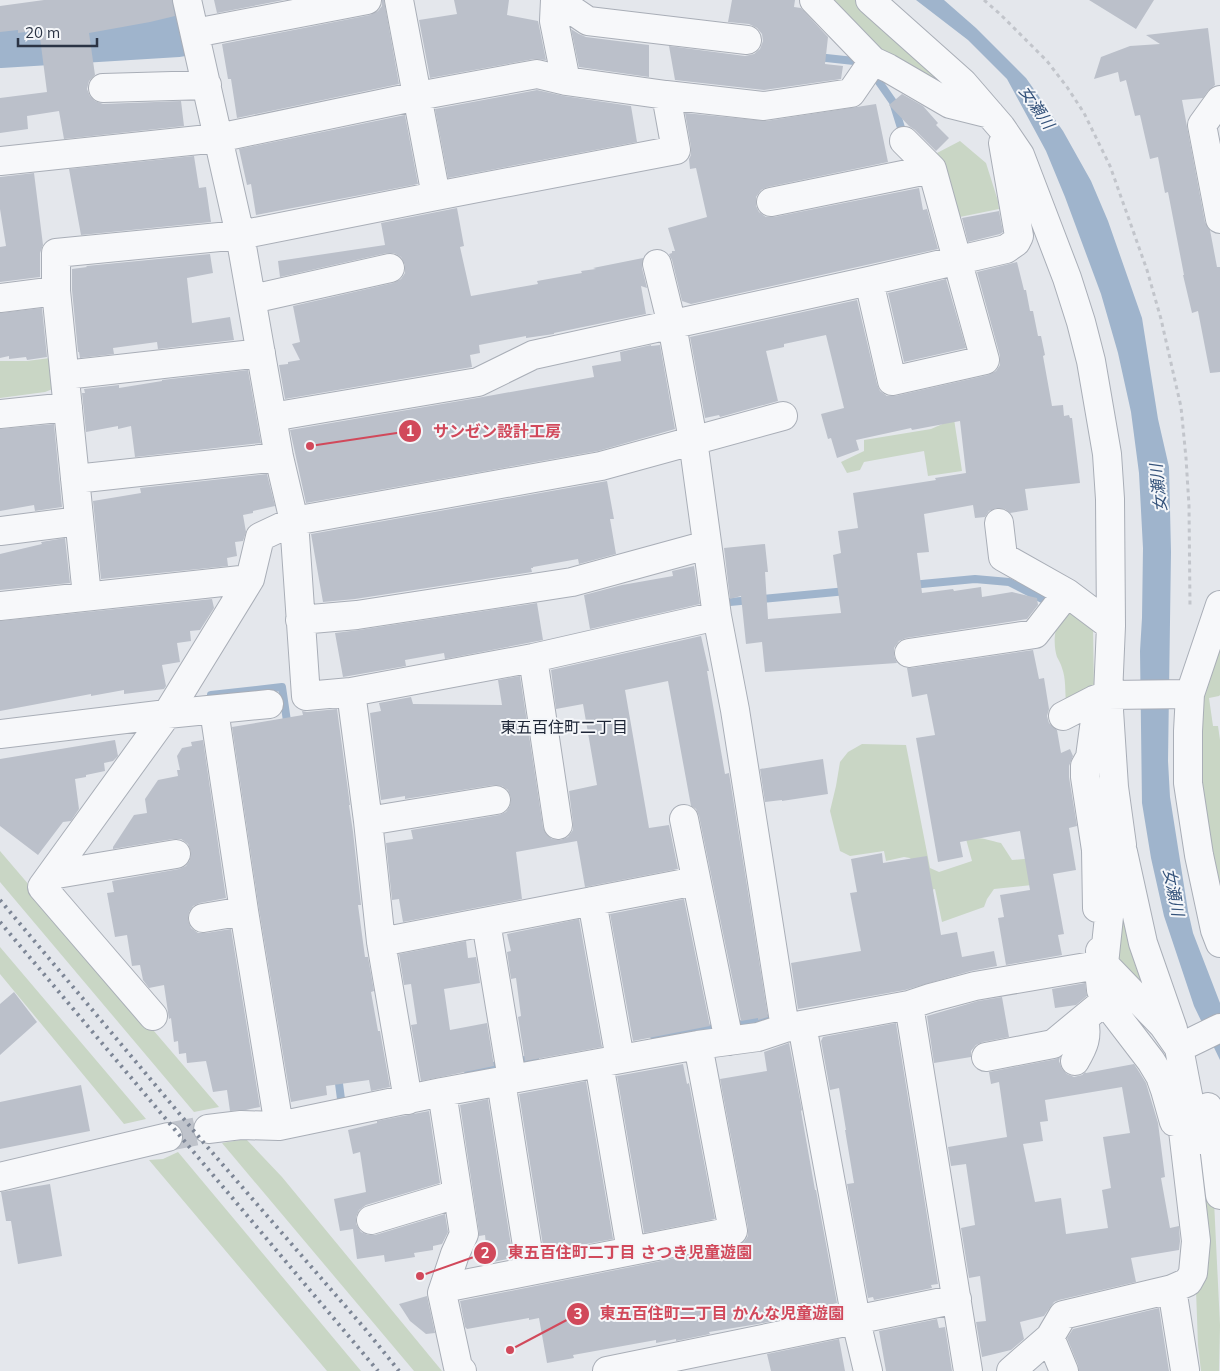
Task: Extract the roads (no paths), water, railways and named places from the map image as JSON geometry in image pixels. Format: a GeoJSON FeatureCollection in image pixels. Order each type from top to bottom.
{"type":"FeatureCollection","features":[{"type":"Feature","properties":{"kind":"street"},"geometry":{"type":"LineString","coordinates":[[188,0],[240,235],[279,457],[294,521],[306,696],[351,692],[532,658],[717,616]]}},
{"type":"Feature","properties":{"kind":"street"},"geometry":{"type":"LineString","coordinates":[[195,33],[367,0]]}},
{"type":"Feature","properties":{"kind":"street"},"geometry":{"type":"LineString","coordinates":[[399,0],[436,196]]}},
{"type":"Feature","properties":{"kind":"street"},"geometry":{"type":"LineString","coordinates":[[566,81],[554,21],[556,0],[588,21],[747,40]]}},
{"type":"Feature","properties":{"kind":"street"},"geometry":{"type":"LineString","coordinates":[[814,0],[873,61],[950,104],[995,120]]}},
{"type":"Feature","properties":{"kind":"street"},"geometry":{"type":"LineString","coordinates":[[870,0],[963,83],[995,120],[1020,155],[1067,278],[1081,322],[1091,361],[1107,454],[1110,499],[1114,787],[1122,845],[1143,943],[1185,1045],[1210,1113],[1220,1195]]}},
{"type":"Feature","properties":{"kind":"street"},"geometry":{"type":"LineString","coordinates":[[0,161],[218,138],[418,96],[537,74],[566,81],[764,106],[851,93],[873,61]]}},
{"type":"Feature","properties":{"kind":"street"},"geometry":{"type":"LineString","coordinates":[[103,88],[207,85]]}},
{"type":"Feature","properties":{"kind":"street"},"geometry":{"type":"LineString","coordinates":[[87,596],[56,291],[56,253],[240,235],[676,150],[666,95]]}},
{"type":"Feature","properties":{"kind":"street"},"geometry":{"type":"LineString","coordinates":[[1220,100],[1202,125],[1220,219]]}},
{"type":"Feature","properties":{"kind":"street"},"geometry":{"type":"LineString","coordinates":[[272,417],[478,382],[533,355],[1006,249],[1016,242],[1019,236],[995,120]]}},
{"type":"Feature","properties":{"kind":"street"},"geometry":{"type":"LineString","coordinates":[[869,281],[892,381],[985,360],[932,169],[904,142]]}},
{"type":"Feature","properties":{"kind":"street"},"geometry":{"type":"LineString","coordinates":[[771,202],[932,169]]}},
{"type":"Feature","properties":{"kind":"street"},"geometry":{"type":"LineString","coordinates":[[657,264],[672,325],[693,440],[717,616],[794,1027],[868,1371]]}},
{"type":"Feature","properties":{"kind":"street"},"geometry":{"type":"LineString","coordinates":[[252,299],[390,268]]}},
{"type":"Feature","properties":{"kind":"street"},"geometry":{"type":"LineString","coordinates":[[0,298],[56,291]]}},
{"type":"Feature","properties":{"kind":"street"},"geometry":{"type":"LineString","coordinates":[[64,375],[261,353]]}},
{"type":"Feature","properties":{"kind":"street"},"geometry":{"type":"LineString","coordinates":[[0,414],[68,407]]}},
{"type":"Feature","properties":{"kind":"street"},"geometry":{"type":"LineString","coordinates":[[153,1016],[42,887],[167,714],[250,579],[260,537],[294,521],[602,466],[783,416]]}},
{"type":"Feature","properties":{"kind":"street"},"geometry":{"type":"LineString","coordinates":[[75,479],[279,457]]}},
{"type":"Feature","properties":{"kind":"street"},"geometry":{"type":"LineString","coordinates":[[0,531],[79,521]]}},
{"type":"Feature","properties":{"kind":"street"},"geometry":{"type":"LineString","coordinates":[[999,523],[1003,558],[1068,593],[1111,626]]}},
{"type":"Feature","properties":{"kind":"street"},"geometry":{"type":"LineString","coordinates":[[300,620],[357,615],[572,582],[707,545]]}},
{"type":"Feature","properties":{"kind":"street"},"geometry":{"type":"LineString","coordinates":[[0,606],[250,579]]}},
{"type":"Feature","properties":{"kind":"street"},"geometry":{"type":"LineString","coordinates":[[909,653],[1034,634],[1068,593]]}},
{"type":"Feature","properties":{"kind":"street"},"geometry":{"type":"LineString","coordinates":[[1220,605],[1186,694],[1188,783],[1199,855],[1215,930],[1220,943]]}},
{"type":"Feature","properties":{"kind":"street"},"geometry":{"type":"LineString","coordinates":[[532,658],[558,825]]}},
{"type":"Feature","properties":{"kind":"street"},"geometry":{"type":"LineString","coordinates":[[351,692],[368,821],[381,942],[408,1100]]}},
{"type":"Feature","properties":{"kind":"street"},"geometry":{"type":"LineString","coordinates":[[1063,716],[1094,700],[1113,695],[1186,694]]}},
{"type":"Feature","properties":{"kind":"street"},"geometry":{"type":"LineString","coordinates":[[1011,1371],[1050,1337],[1063,1316],[1172,1289],[1188,1282],[1194,1272],[1200,1194],[1185,1045],[1104,964],[1098,945],[1096,850],[1085,766],[1090,756],[1095,720],[1099,711],[1113,695]]}},
{"type":"Feature","properties":{"kind":"street"},"geometry":{"type":"LineString","coordinates":[[0,734],[269,704]]}},
{"type":"Feature","properties":{"kind":"street"},"geometry":{"type":"LineString","coordinates":[[214,710],[278,1126]]}},
{"type":"Feature","properties":{"kind":"street"},"geometry":{"type":"LineString","coordinates":[[368,821],[496,800]]}},
{"type":"Feature","properties":{"kind":"street"},"geometry":{"type":"LineString","coordinates":[[684,819],[729,1041]]}},
{"type":"Feature","properties":{"kind":"street"},"geometry":{"type":"LineString","coordinates":[[1122,845],[1113,879],[1104,964],[1100,980],[1101,990],[1106,1001],[1160,1076],[1174,1122],[1182,1122],[1196,1242]]}},
{"type":"Feature","properties":{"kind":"street"},"geometry":{"type":"LineString","coordinates":[[51,875],[176,854]]}},
{"type":"Feature","properties":{"kind":"street"},"geometry":{"type":"LineString","coordinates":[[381,942],[696,881]]}},
{"type":"Feature","properties":{"kind":"street"},"geometry":{"type":"LineString","coordinates":[[592,901],[631,1251]]}},
{"type":"Feature","properties":{"kind":"street"},"geometry":{"type":"LineString","coordinates":[[203,918],[244,911]]}},
{"type":"Feature","properties":{"kind":"street"},"geometry":{"type":"LineString","coordinates":[[486,922],[531,1271]]}},
{"type":"Feature","properties":{"kind":"street"},"geometry":{"type":"LineString","coordinates":[[208,1129],[241,1125],[278,1126],[506,1080],[698,1045],[758,1037],[794,1027],[909,1005],[975,986],[1104,964]]}},
{"type":"Feature","properties":{"kind":"street"},"geometry":{"type":"LineString","coordinates":[[986,1057],[1053,1044],[1106,1001]]}},
{"type":"Feature","properties":{"kind":"street"},"geometry":{"type":"LineString","coordinates":[[909,1005],[968,1371]]}},
{"type":"Feature","properties":{"kind":"street"},"geometry":{"type":"LineString","coordinates":[[1075,1061],[1084,1042],[1086,1032],[1084,1019]]}},
{"type":"Feature","properties":{"kind":"street"},"geometry":{"type":"LineString","coordinates":[[1185,1045],[1220,1028]]}},
{"type":"Feature","properties":{"kind":"street"},"geometry":{"type":"LineString","coordinates":[[444,1288],[733,1232],[698,1045]]}},
{"type":"Feature","properties":{"kind":"street"},"geometry":{"type":"LineString","coordinates":[[442,1092],[464,1234],[442,1293],[458,1367],[462,1371]]}},
{"type":"Feature","properties":{"kind":"street"},"geometry":{"type":"LineString","coordinates":[[0,1176],[168,1137]]}},
{"type":"Feature","properties":{"kind":"street"},"geometry":{"type":"LineString","coordinates":[[371,1220],[458,1194]]}},
{"type":"Feature","properties":{"kind":"street"},"geometry":{"type":"LineString","coordinates":[[1172,1289],[1185,1370]]}},
{"type":"Feature","properties":{"kind":"street"},"geometry":{"type":"LineString","coordinates":[[607,1371],[957,1299]]}},
{"type":"Feature","properties":{"kind":"street"},"geometry":{"type":"LineString","coordinates":[[1050,1337],[1064,1371]]}},
{"type":"Feature","properties":{"kind":"water","name":"女瀬川"},"geometry":{"type":"Polygon","coordinates":[[[916,0],[944,0],[976,28],[1026,78],[1063,131],[1091,181],[1108,221],[1142,318],[1158,419],[1169,467],[1171,552],[1168,761],[1170,797],[1193,933],[1220,1003],[1220,1060],[1194,1006],[1164,916],[1151,858],[1142,803],[1140,651],[1143,548],[1139,473],[1131,412],[1118,353],[1101,294],[1065,197],[1046,151],[1007,79],[968,40],[916,0]]]}},
{"type":"Feature","properties":{"kind":"waterway"},"geometry":{"type":"LineString","coordinates":[[0,44],[178,33],[171,0]]}},
{"type":"Feature","properties":{"kind":"waterway"},"geometry":{"type":"LineString","coordinates":[[817,57],[854,61]]}},
{"type":"Feature","properties":{"kind":"waterway"},"geometry":{"type":"LineString","coordinates":[[879,82],[893,102],[902,131]]}},
{"type":"Feature","properties":{"kind":"waterway"},"geometry":{"type":"LineString","coordinates":[[911,585],[975,579],[1009,582],[1046,601]]}},
{"type":"Feature","properties":{"kind":"waterway"},"geometry":{"type":"LineString","coordinates":[[730,602],[847,591]]}},
{"type":"Feature","properties":{"kind":"waterway"},"geometry":{"type":"LineString","coordinates":[[211,695],[282,687],[288,728]]}},
{"type":"Feature","properties":{"kind":"waterway"},"geometry":{"type":"LineString","coordinates":[[654,1036],[738,1025],[775,1017],[775,1014]]}},
{"type":"Feature","properties":{"kind":"waterway"},"geometry":{"type":"LineString","coordinates":[[468,1071],[535,1058]]}},
{"type":"Feature","properties":{"kind":"waterway"},"geometry":{"type":"LineString","coordinates":[[338,1076],[341,1099]]}},
{"type":"Feature","properties":{"kind":"tunnel"},"geometry":{"type":"LineString","coordinates":[[168,1137],[208,1129]]}},
{"type":"Feature","properties":{"kind":"railway"},"geometry":{"type":"LineString","coordinates":[[0,900],[399,1371]]}},
{"type":"Feature","properties":{"kind":"railway"},"geometry":{"type":"LineString","coordinates":[[0,922],[378,1371]]}},
{"type":"Feature","properties":{"kind":"place","name":"サンゼン設計工房"},"geometry":{"type":"Point","coordinates":[310,446]}},
{"type":"Feature","properties":{"kind":"place","name":"東五百住町二丁目 さつき児童遊園"},"geometry":{"type":"Point","coordinates":[420,1276]}},
{"type":"Feature","properties":{"kind":"place","name":"東五百住町二丁目 かんな児童遊園"},"geometry":{"type":"Point","coordinates":[510,1350]}},
{"type":"Feature","properties":{"kind":"district","name":"東五百住町二丁目"},"geometry":{"type":"Point","coordinates":[564,727]}}]}
